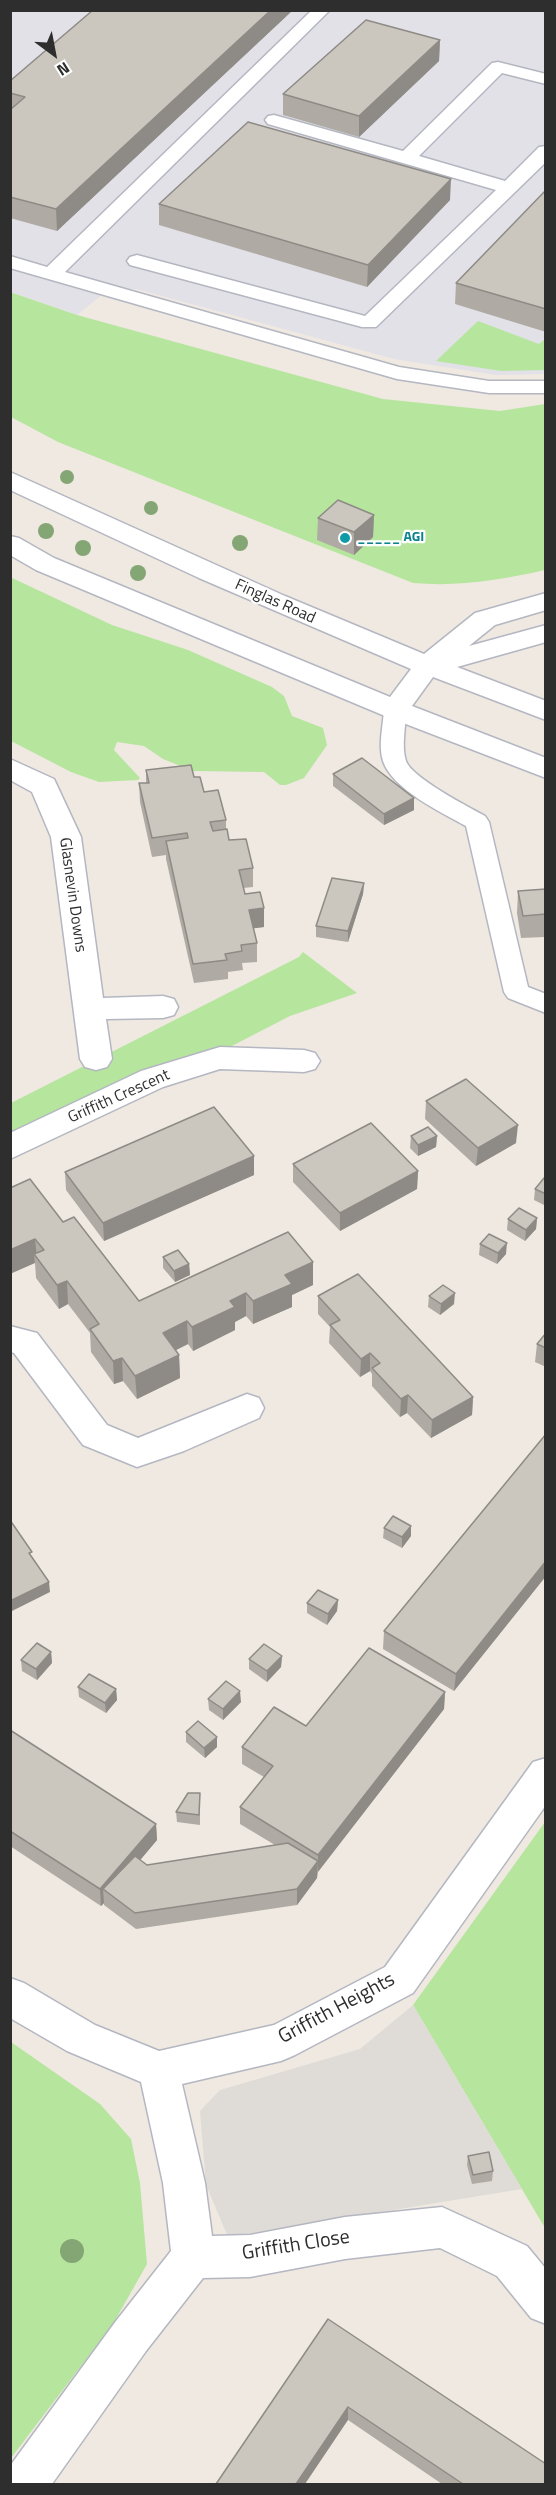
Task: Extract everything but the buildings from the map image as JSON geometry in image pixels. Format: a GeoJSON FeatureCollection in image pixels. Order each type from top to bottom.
{"type":"FeatureCollection","features":[{"type":"Feature","properties":{"kind":"street","name":"Finglas Road"},"geometry":{"type":"LineString","coordinates":[[10,480],[300,614],[426,667],[546,711]]}},
{"type":"Feature","properties":{"kind":"street"},"geometry":{"type":"LineString","coordinates":[[10,544],[45,564],[395,710],[546,770]]}},
{"type":"Feature","properties":{"kind":"street"},"geometry":{"type":"LineString","coordinates":[[395,710],[426,667],[485,619],[546,601]]}},
{"type":"Feature","properties":{"kind":"street"},"geometry":{"type":"LineString","coordinates":[[426,667],[546,633]]}},
{"type":"Feature","properties":{"kind":"street","name":"Glasnevin Downs"},"geometry":{"type":"LineString","coordinates":[[10,768],[44,786],[66,837],[96,1059]]}},
{"type":"Feature","properties":{"kind":"street"},"geometry":{"type":"LineString","coordinates":[[90,1009],[163,1006]]}},
{"type":"Feature","properties":{"kind":"street","name":"Griffith Crescent"},"geometry":{"type":"LineString","coordinates":[[10,1148],[152,1079],[220,1058],[304,1061]]}},
{"type":"Feature","properties":{"kind":"street"},"geometry":{"type":"LineString","coordinates":[[10,1339],[25,1342],[95,1434],[137,1453],[172,1441],[247,1408]]}},
{"type":"Feature","properties":{"kind":"street","name":"Griffith Heights"},"geometry":{"type":"LineString","coordinates":[[159,2070],[281,2042],[399,1980],[546,1774]]}},
{"type":"Feature","properties":{"kind":"street"},"geometry":{"type":"LineString","coordinates":[[10,1996],[81,2038],[159,2070],[184,2183],[193,2257],[131,2336],[25,2484]]}},
{"type":"Feature","properties":{"kind":"street","name":"Griffith Close"},"geometry":{"type":"LineString","coordinates":[[193,2257],[250,2256],[345,2238],[442,2227],[512,2261],[546,2303]]}},
{"type":"Feature","properties":{"kind":"lane"},"geometry":{"type":"LineString","coordinates":[[51,274],[322,10]]}},
{"type":"Feature","properties":{"kind":"lane"},"geometry":{"type":"LineString","coordinates":[[407,158],[498,67],[546,80]]}},
{"type":"Feature","properties":{"kind":"lane"},"geometry":{"type":"LineString","coordinates":[[273,120],[507,188]]}},
{"type":"Feature","properties":{"kind":"lane"},"geometry":{"type":"LineString","coordinates":[[137,261],[369,322],[546,151]]}},
{"type":"Feature","properties":{"kind":"lane"},"geometry":{"type":"LineString","coordinates":[[10,262],[396,373],[489,387],[546,387]]}},
{"type":"Feature","properties":{"kind":"lane"},"geometry":{"type":"LineString","coordinates":[[395,710],[394,761],[401,772],[438,800],[477,822],[517,992],[546,1004]]}},
{"type":"Feature","properties":{"kind":"shaded area"},"geometry":{"type":"Polygon","coordinates":[[[11,11],[545,11],[545,374],[496,375],[394,359],[136,289],[108,290],[77,315],[11,292],[11,11]]]}},
{"type":"Feature","properties":{"kind":"shaded area"},"geometry":{"type":"Polygon","coordinates":[[[413,2005],[522,2189],[228,2237],[206,2185],[200,2111],[220,2090],[360,2049],[413,2005]]]}},
{"type":"Feature","properties":{"kind":"green space"},"geometry":{"type":"Polygon","coordinates":[[[10,292],[77,315],[383,399],[500,411],[545,404],[545,570],[479,582],[413,583],[58,442],[11,417],[10,292]]]}},
{"type":"Feature","properties":{"kind":"green space"},"geometry":{"type":"Polygon","coordinates":[[[478,321],[539,344],[545,339],[545,370],[501,371],[436,361],[478,321]]]}},
{"type":"Feature","properties":{"kind":"green space"},"geometry":{"type":"Polygon","coordinates":[[[10,577],[112,625],[188,650],[272,687],[284,696],[292,716],[323,728],[327,745],[304,778],[280,785],[264,772],[193,771],[163,759],[144,746],[117,742],[114,750],[140,778],[99,782],[71,772],[11,741],[10,577]]]}},
{"type":"Feature","properties":{"kind":"green space"},"geometry":{"type":"Polygon","coordinates":[[[303,952],[357,993],[290,1016],[224,1050],[11,1137],[11,1103],[299,957],[303,952]]]}},
{"type":"Feature","properties":{"kind":"green space"},"geometry":{"type":"Polygon","coordinates":[[[545,1822],[545,2228],[413,2005],[545,1822]]]}},
{"type":"Feature","properties":{"kind":"green space"},"geometry":{"type":"Polygon","coordinates":[[[11,2042],[100,2104],[131,2139],[140,2183],[147,2264],[113,2324],[11,2458],[11,2042]]]}},
{"type":"Feature","properties":{"kind":"place","name":"_____ AGI"},"geometry":{"type":"Point","coordinates":[345,538]}}]}
